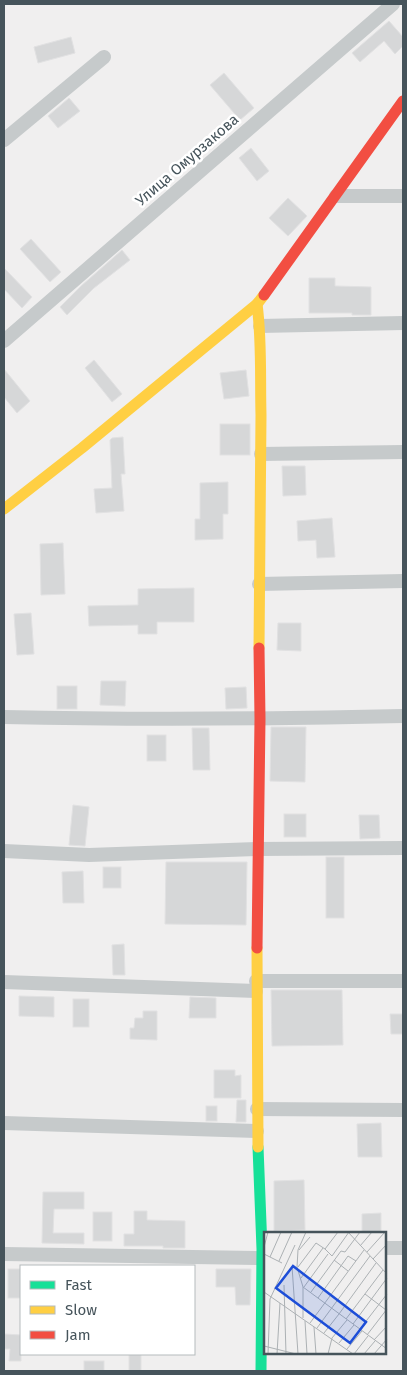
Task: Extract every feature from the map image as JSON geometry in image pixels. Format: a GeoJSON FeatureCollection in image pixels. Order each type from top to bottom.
{"type":"FeatureCollection","features":[{"type":"Feature","properties":{"kind":"street","name":"Улица Омурзакова"},"geometry":{"type":"LineString","coordinates":[[4,341],[392,4]]}},
{"type":"Feature","properties":{"kind":"street"},"geometry":{"type":"LineString","coordinates":[[4,140],[104,57]]}},
{"type":"Feature","properties":{"kind":"street"},"geometry":{"type":"LineString","coordinates":[[4,510],[257,304],[403,101]]}},
{"type":"Feature","properties":{"kind":"street"},"geometry":{"type":"LineString","coordinates":[[336,196],[403,196]]}},
{"type":"Feature","properties":{"kind":"street"},"geometry":{"type":"LineString","coordinates":[[257,304],[260,326],[261,454],[256,986],[257,1131],[263,1252],[261,1371]]}},
{"type":"Feature","properties":{"kind":"street"},"geometry":{"type":"LineString","coordinates":[[260,326],[403,323]]}},
{"type":"Feature","properties":{"kind":"street"},"geometry":{"type":"LineString","coordinates":[[261,454],[403,452]]}},
{"type":"Feature","properties":{"kind":"street"},"geometry":{"type":"LineString","coordinates":[[259,584],[403,581]]}},
{"type":"Feature","properties":{"kind":"street"},"geometry":{"type":"LineString","coordinates":[[4,717],[125,720],[403,716]]}},
{"type":"Feature","properties":{"kind":"street"},"geometry":{"type":"LineString","coordinates":[[4,851],[90,855],[258,849],[403,848]]}},
{"type":"Feature","properties":{"kind":"street"},"geometry":{"type":"LineString","coordinates":[[4,982],[256,986],[403,981]]}},
{"type":"Feature","properties":{"kind":"street"},"geometry":{"type":"LineString","coordinates":[[257,1109],[403,1110]]}},
{"type":"Feature","properties":{"kind":"street"},"geometry":{"type":"LineString","coordinates":[[4,1123],[257,1131]]}},
{"type":"Feature","properties":{"kind":"street"},"geometry":{"type":"LineString","coordinates":[[387,1248],[403,1248]]}},
{"type":"Feature","properties":{"kind":"street"},"geometry":{"type":"LineString","coordinates":[[4,1254],[263,1252]]}},
{"type":"Feature","properties":{"kind":"building"},"geometry":{"type":"Polygon","coordinates":[[[389,21],[403,37],[403,46],[395,54],[384,41],[360,62],[352,53],[389,21]]]}},
{"type":"Feature","properties":{"kind":"building"},"geometry":{"type":"Polygon","coordinates":[[[71,37],[75,53],[38,63],[34,47],[71,37]]]}},
{"type":"Feature","properties":{"kind":"building"},"geometry":{"type":"Polygon","coordinates":[[[224,73],[254,108],[240,120],[210,85],[224,73]]]}},
{"type":"Feature","properties":{"kind":"building"},"geometry":{"type":"Polygon","coordinates":[[[69,98],[80,111],[58,128],[48,116],[69,98]]]}},
{"type":"Feature","properties":{"kind":"building"},"geometry":{"type":"Polygon","coordinates":[[[251,148],[269,171],[257,181],[239,158],[251,148]]]}},
{"type":"Feature","properties":{"kind":"building"},"geometry":{"type":"Polygon","coordinates":[[[288,198],[307,216],[288,236],[269,218],[288,198]]]}},
{"type":"Feature","properties":{"kind":"building"},"geometry":{"type":"Polygon","coordinates":[[[31,239],[61,272],[50,282],[20,249],[31,239]]]}},
{"type":"Feature","properties":{"kind":"building"},"geometry":{"type":"Polygon","coordinates":[[[122,250],[130,260],[94,288],[67,315],[60,307],[122,250]]]}},
{"type":"Feature","properties":{"kind":"building"},"geometry":{"type":"Polygon","coordinates":[[[4,268],[32,297],[22,308],[4,289],[4,268]]]}},
{"type":"Feature","properties":{"kind":"building"},"geometry":{"type":"Polygon","coordinates":[[[309,278],[335,278],[335,286],[371,287],[371,315],[309,313],[309,278]]]}},
{"type":"Feature","properties":{"kind":"building"},"geometry":{"type":"Polygon","coordinates":[[[94,360],[122,394],[112,402],[85,368],[94,360]]]}},
{"type":"Feature","properties":{"kind":"building"},"geometry":{"type":"Polygon","coordinates":[[[4,369],[30,401],[17,413],[4,397],[4,369]]]}},
{"type":"Feature","properties":{"kind":"building"},"geometry":{"type":"Polygon","coordinates":[[[246,370],[249,396],[224,399],[220,373],[246,370]]]}},
{"type":"Feature","properties":{"kind":"building"},"geometry":{"type":"Polygon","coordinates":[[[220,424],[250,424],[250,455],[220,455],[220,424]]]}},
{"type":"Feature","properties":{"kind":"building"},"geometry":{"type":"Polygon","coordinates":[[[123,437],[125,474],[121,474],[124,511],[96,513],[94,489],[112,488],[110,440],[123,437]]]}},
{"type":"Feature","properties":{"kind":"building"},"geometry":{"type":"Polygon","coordinates":[[[282,466],[305,466],[306,495],[283,496],[282,466]]]}},
{"type":"Feature","properties":{"kind":"building"},"geometry":{"type":"Polygon","coordinates":[[[228,482],[228,514],[223,514],[223,539],[195,540],[195,519],[200,519],[200,483],[228,482]]]}},
{"type":"Feature","properties":{"kind":"building"},"geometry":{"type":"Polygon","coordinates":[[[332,518],[335,557],[317,558],[316,540],[298,541],[297,521],[332,518]]]}},
{"type":"Feature","properties":{"kind":"building"},"geometry":{"type":"Polygon","coordinates":[[[63,543],[65,594],[41,595],[40,544],[63,543]]]}},
{"type":"Feature","properties":{"kind":"building"},"geometry":{"type":"Polygon","coordinates":[[[194,588],[194,622],[157,622],[157,634],[138,634],[138,625],[89,626],[88,606],[138,605],[138,589],[194,588]]]}},
{"type":"Feature","properties":{"kind":"building"},"geometry":{"type":"Polygon","coordinates":[[[31,613],[34,654],[17,655],[14,614],[31,613]]]}},
{"type":"Feature","properties":{"kind":"building"},"geometry":{"type":"Polygon","coordinates":[[[278,623],[301,623],[301,651],[277,650],[278,623]]]}},
{"type":"Feature","properties":{"kind":"building"},"geometry":{"type":"Polygon","coordinates":[[[101,681],[126,681],[125,706],[100,705],[101,681]]]}},
{"type":"Feature","properties":{"kind":"building"},"geometry":{"type":"Polygon","coordinates":[[[57,686],[77,686],[77,709],[57,709],[57,686]]]}},
{"type":"Feature","properties":{"kind":"building"},"geometry":{"type":"Polygon","coordinates":[[[246,687],[247,708],[226,709],[225,688],[246,687]]]}},
{"type":"Feature","properties":{"kind":"building"},"geometry":{"type":"Polygon","coordinates":[[[271,727],[306,727],[305,782],[270,781],[271,727]]]}},
{"type":"Feature","properties":{"kind":"building"},"geometry":{"type":"Polygon","coordinates":[[[192,728],[209,728],[210,770],[193,770],[192,728]]]}},
{"type":"Feature","properties":{"kind":"building"},"geometry":{"type":"Polygon","coordinates":[[[147,735],[166,735],[166,761],[147,761],[147,735]]]}},
{"type":"Feature","properties":{"kind":"building"},"geometry":{"type":"Polygon","coordinates":[[[73,805],[89,807],[85,846],[69,845],[73,805]]]}},
{"type":"Feature","properties":{"kind":"building"},"geometry":{"type":"Polygon","coordinates":[[[284,814],[306,814],[306,837],[284,837],[284,814]]]}},
{"type":"Feature","properties":{"kind":"building"},"geometry":{"type":"Polygon","coordinates":[[[359,815],[379,815],[380,838],[360,839],[359,815]]]}},
{"type":"Feature","properties":{"kind":"building"},"geometry":{"type":"Polygon","coordinates":[[[326,857],[344,857],[344,918],[326,918],[326,857]]]}},
{"type":"Feature","properties":{"kind":"building"},"geometry":{"type":"Polygon","coordinates":[[[166,862],[247,862],[246,925],[165,924],[166,862]]]}},
{"type":"Feature","properties":{"kind":"building"},"geometry":{"type":"Polygon","coordinates":[[[103,867],[121,867],[121,888],[103,888],[103,867]]]}},
{"type":"Feature","properties":{"kind":"building"},"geometry":{"type":"Polygon","coordinates":[[[83,871],[84,903],[63,903],[62,872],[83,871]]]}},
{"type":"Feature","properties":{"kind":"building"},"geometry":{"type":"Polygon","coordinates":[[[124,944],[125,975],[113,975],[112,945],[124,944]]]}},
{"type":"Feature","properties":{"kind":"building"},"geometry":{"type":"Polygon","coordinates":[[[271,990],[342,990],[343,1045],[272,1046],[271,990]]]}},
{"type":"Feature","properties":{"kind":"building"},"geometry":{"type":"Polygon","coordinates":[[[19,996],[54,997],[54,1017],[19,1016],[19,996]]]}},
{"type":"Feature","properties":{"kind":"building"},"geometry":{"type":"Polygon","coordinates":[[[190,997],[216,998],[216,1018],[189,1018],[190,997]]]}},
{"type":"Feature","properties":{"kind":"building"},"geometry":{"type":"Polygon","coordinates":[[[73,999],[89,999],[89,1027],[73,1027],[73,999]]]}},
{"type":"Feature","properties":{"kind":"building"},"geometry":{"type":"Polygon","coordinates":[[[143,1011],[157,1011],[157,1040],[130,1039],[130,1028],[134,1028],[135,1018],[143,1018],[143,1011]]]}},
{"type":"Feature","properties":{"kind":"building"},"geometry":{"type":"Polygon","coordinates":[[[390,1014],[403,1014],[403,1034],[391,1034],[390,1014]]]}},
{"type":"Feature","properties":{"kind":"building"},"geometry":{"type":"Polygon","coordinates":[[[214,1070],[235,1070],[235,1076],[241,1075],[241,1098],[214,1098],[214,1070]]]}},
{"type":"Feature","properties":{"kind":"building"},"geometry":{"type":"Polygon","coordinates":[[[237,1100],[246,1100],[246,1122],[236,1122],[237,1100]]]}},
{"type":"Feature","properties":{"kind":"building"},"geometry":{"type":"Polygon","coordinates":[[[206,1106],[217,1106],[217,1121],[206,1121],[206,1106]]]}},
{"type":"Feature","properties":{"kind":"building"},"geometry":{"type":"Polygon","coordinates":[[[381,1123],[382,1157],[358,1157],[357,1124],[381,1123]]]}},
{"type":"Feature","properties":{"kind":"building"},"geometry":{"type":"Polygon","coordinates":[[[304,1180],[305,1230],[274,1231],[274,1181],[304,1180]]]}},
{"type":"Feature","properties":{"kind":"building"},"geometry":{"type":"Polygon","coordinates":[[[43,1192],[84,1192],[84,1209],[54,1209],[53,1233],[84,1233],[84,1244],[42,1243],[43,1192]]]}},
{"type":"Feature","properties":{"kind":"building"},"geometry":{"type":"Polygon","coordinates":[[[134,1211],[147,1211],[147,1220],[185,1221],[185,1248],[124,1246],[124,1234],[134,1234],[134,1211]]]}},
{"type":"Feature","properties":{"kind":"building"},"geometry":{"type":"Polygon","coordinates":[[[93,1212],[112,1212],[112,1241],[93,1241],[93,1212]]]}},
{"type":"Feature","properties":{"kind":"building"},"geometry":{"type":"Polygon","coordinates":[[[381,1213],[381,1232],[362,1232],[362,1214],[381,1213]]]}},
{"type":"Feature","properties":{"kind":"building"},"geometry":{"type":"Polygon","coordinates":[[[8,1269],[20,1269],[20,1298],[8,1298],[8,1269]]]}},
{"type":"Feature","properties":{"kind":"building"},"geometry":{"type":"Polygon","coordinates":[[[216,1269],[251,1269],[250,1305],[236,1305],[235,1287],[216,1287],[216,1269]]]}},
{"type":"Feature","properties":{"kind":"building"},"geometry":{"type":"Polygon","coordinates":[[[4,1334],[20,1335],[21,1361],[9,1361],[10,1349],[4,1349],[4,1334]]]}},
{"type":"Feature","properties":{"kind":"building"},"geometry":{"type":"Polygon","coordinates":[[[129,1355],[141,1355],[141,1371],[129,1371],[129,1355]]]}},
{"type":"Feature","properties":{"kind":"building"},"geometry":{"type":"Polygon","coordinates":[[[84,1361],[104,1361],[104,1371],[84,1371],[84,1361]]]}},
{"type":"Feature","properties":{"kind":"traffic: fast"},"geometry":{"type":"LineString","coordinates":[[258,1147],[262,1249],[261,1371]]}},
{"type":"Feature","properties":{"kind":"traffic: slow"},"geometry":{"type":"LineString","coordinates":[[4,509],[82,448],[257,304],[264,295]]}},
{"type":"Feature","properties":{"kind":"traffic: slow"},"geometry":{"type":"LineString","coordinates":[[257,304],[261,415],[259,648]]}},
{"type":"Feature","properties":{"kind":"traffic: slow"},"geometry":{"type":"LineString","coordinates":[[257,948],[258,1147]]}},
{"type":"Feature","properties":{"kind":"traffic: jam"},"geometry":{"type":"LineString","coordinates":[[264,295],[403,101]]}},
{"type":"Feature","properties":{"kind":"traffic: jam"},"geometry":{"type":"LineString","coordinates":[[257,948],[259,648]]}}]}
